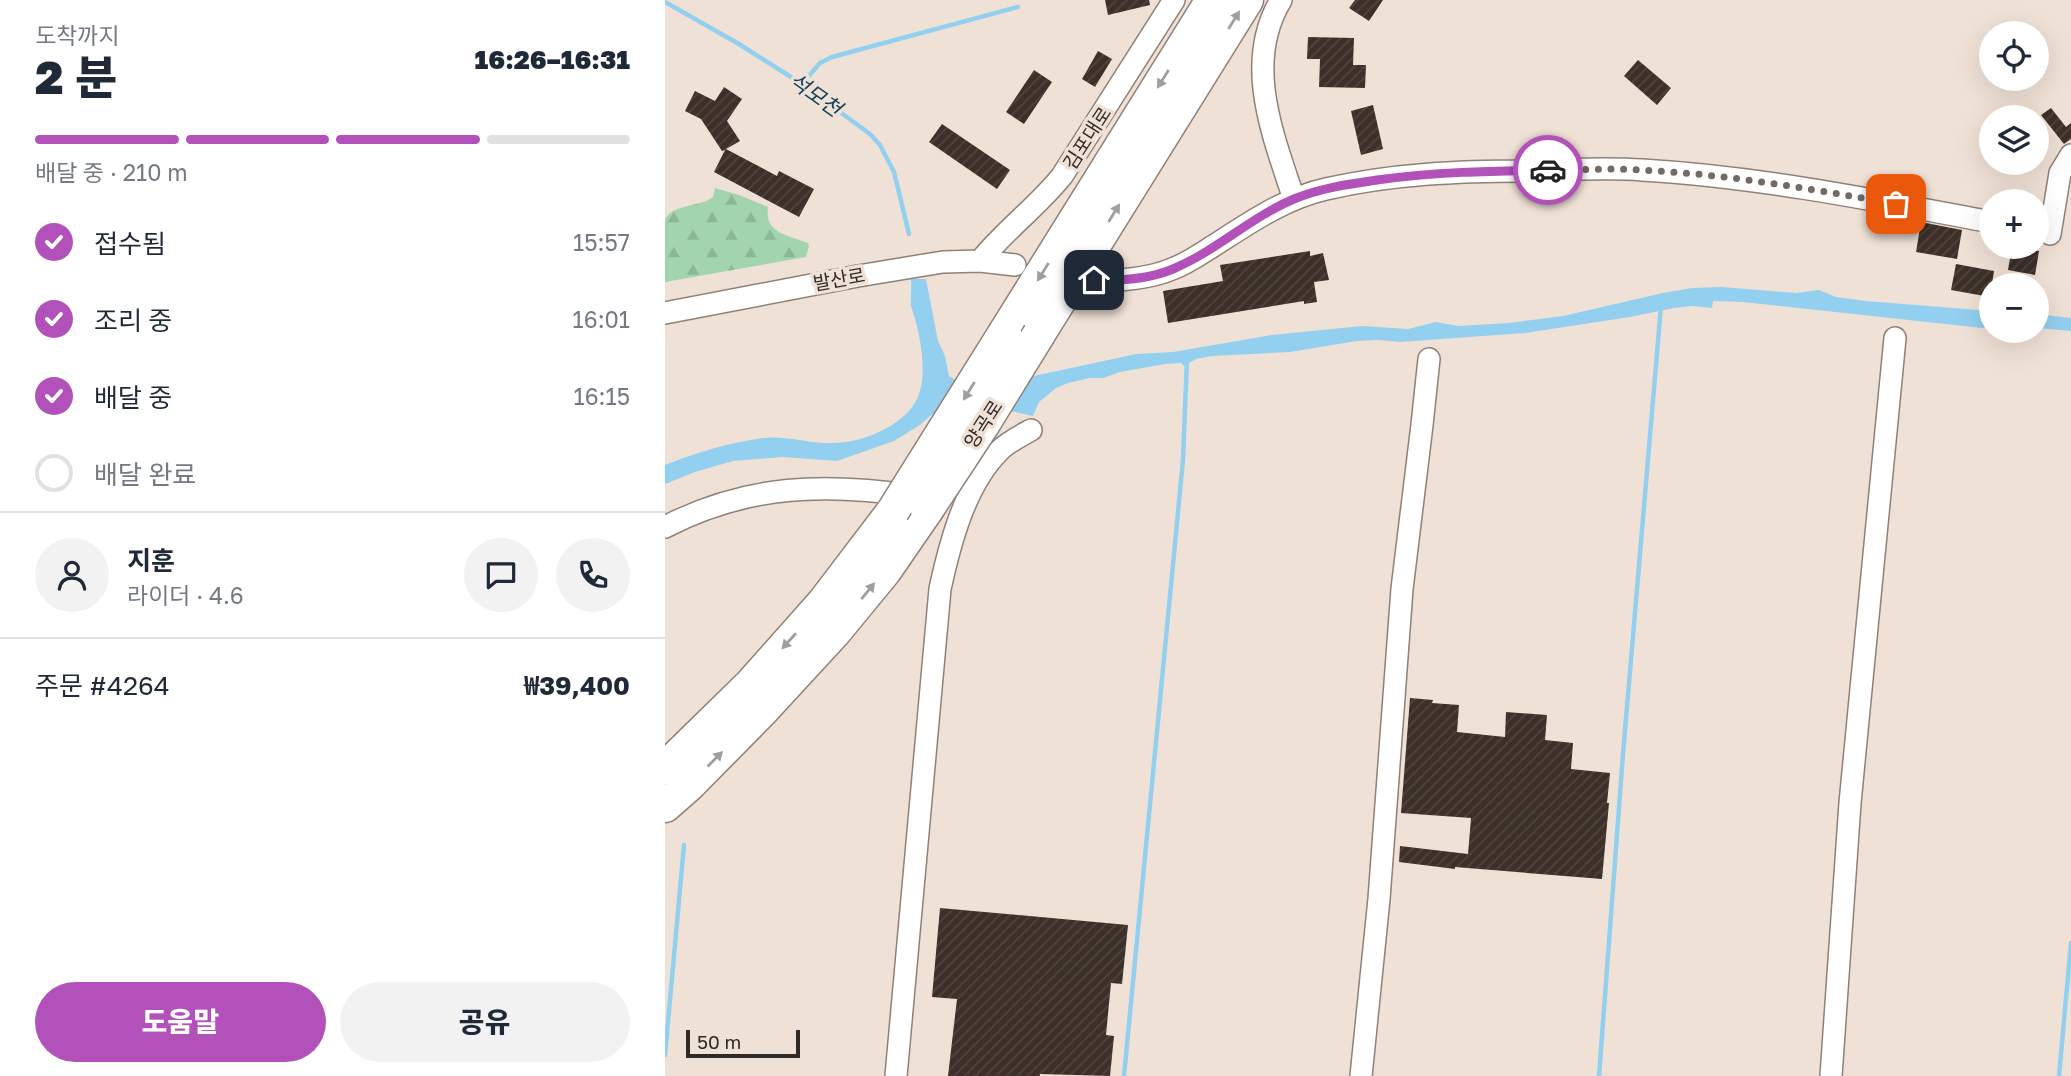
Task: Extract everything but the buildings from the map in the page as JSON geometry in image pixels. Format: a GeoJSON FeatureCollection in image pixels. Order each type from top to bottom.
{"type":"FeatureCollection","features":[{"type":"Feature","properties":{"kind":"highway","name":"양곡로"},"geometry":{"type":"LineString","coordinates":[[665,768],[751,684],[823,603],[893,511],[1212,0]]}},
{"type":"Feature","properties":{"kind":"highway","name":"양곡로"},"geometry":{"type":"LineString","coordinates":[[665,806],[763,710],[834,633],[885,570],[927,510],[1039,334],[1247,0]]}},
{"type":"Feature","properties":{"kind":"street","name":"김포대로"},"geometry":{"type":"LineString","coordinates":[[980,261],[997,241],[1045,197],[1062,176],[1174,0]]}},
{"type":"Feature","properties":{"kind":"street"},"geometry":{"type":"LineString","coordinates":[[1281,0],[1266,38],[1262,63],[1263,86],[1294,199]]}},
{"type":"Feature","properties":{"kind":"street"},"geometry":{"type":"LineString","coordinates":[[2053,234],[2060,173],[2071,156]]}},
{"type":"Feature","properties":{"kind":"street"},"geometry":{"type":"LineString","coordinates":[[1094,280],[1131,279],[1171,270],[1267,212],[1324,189],[1419,175],[1639,170],[1732,178],[1825,191],[1979,220]]}},
{"type":"Feature","properties":{"kind":"street","name":"발산로"},"geometry":{"type":"LineString","coordinates":[[665,313],[943,262],[980,261],[1015,265]]}},
{"type":"Feature","properties":{"kind":"street"},"geometry":{"type":"LineString","coordinates":[[1831,1076],[1850,803],[1895,338]]}},
{"type":"Feature","properties":{"kind":"street"},"geometry":{"type":"LineString","coordinates":[[1361,1076],[1378,899],[1403,575],[1429,359]]}},
{"type":"Feature","properties":{"kind":"street"},"geometry":{"type":"LineString","coordinates":[[896,1076],[940,589],[947,555],[959,517],[987,466],[1010,442],[1031,430]]}},
{"type":"Feature","properties":{"kind":"street"},"geometry":{"type":"LineString","coordinates":[[665,527],[717,504],[806,488],[869,489],[966,504]]}},
{"type":"Feature","properties":{"kind":"green space"},"geometry":{"type":"Polygon","coordinates":[[[715,188],[768,207],[770,223],[774,228],[808,243],[806,257],[665,282],[665,219],[675,210],[713,197],[715,188]]]}},
{"type":"Feature","properties":{"kind":"water"},"geometry":{"type":"Polygon","coordinates":[[[911,279],[926,279],[938,341],[945,356],[949,376],[954,379],[994,381],[1029,377],[1136,354],[1173,352],[1272,335],[1362,326],[1408,329],[1436,322],[1458,326],[1509,323],[1563,316],[1692,288],[1722,287],[1796,293],[1819,290],[1836,297],[1866,301],[1979,310],[1979,328],[1713,301],[1712,308],[1674,308],[1525,333],[1400,342],[1357,341],[1290,352],[1212,356],[1196,359],[1184,366],[1181,363],[1165,364],[1068,383],[1056,388],[1039,402],[1033,416],[1001,409],[945,409],[931,415],[894,441],[837,461],[783,457],[733,461],[665,484],[665,465],[713,448],[772,437],[824,443],[845,442],[872,435],[897,422],[915,402],[922,381],[921,348],[911,306],[911,279]]]}},
{"type":"Feature","properties":{"kind":"water"},"geometry":{"type":"Polygon","coordinates":[[[2049,315],[2071,318],[2071,331],[2049,329],[2049,315]]]}},
{"type":"Feature","properties":{"kind":"waterway","name":"석모천"},"geometry":{"type":"LineString","coordinates":[[665,2],[802,84],[870,134],[880,145],[894,172],[909,234]]}},
{"type":"Feature","properties":{"kind":"waterway"},"geometry":{"type":"LineString","coordinates":[[802,84],[820,63],[832,57],[1018,7]]}},
{"type":"Feature","properties":{"kind":"waterway"},"geometry":{"type":"LineString","coordinates":[[1599,1076],[1661,306]]}},
{"type":"Feature","properties":{"kind":"waterway"},"geometry":{"type":"LineString","coordinates":[[1124,1076],[1183,460],[1187,359]]}},
{"type":"Feature","properties":{"kind":"waterway"},"geometry":{"type":"LineString","coordinates":[[665,1055],[684,845]]}},
{"type":"Feature","properties":{"kind":"waterway"},"geometry":{"type":"LineString","coordinates":[[2059,1076],[2071,943]]}},
{"type":"Feature","properties":{"kind":"way so far"},"geometry":{"type":"LineString","coordinates":[[1548,170],[1639,170],[1732,178],[1896,204]]}},
{"type":"Feature","properties":{"kind":"route"},"geometry":{"type":"LineString","coordinates":[[1094,280],[1131,279],[1171,270],[1267,212],[1324,189],[1359,182],[1446,172],[1548,170]]}}]}
